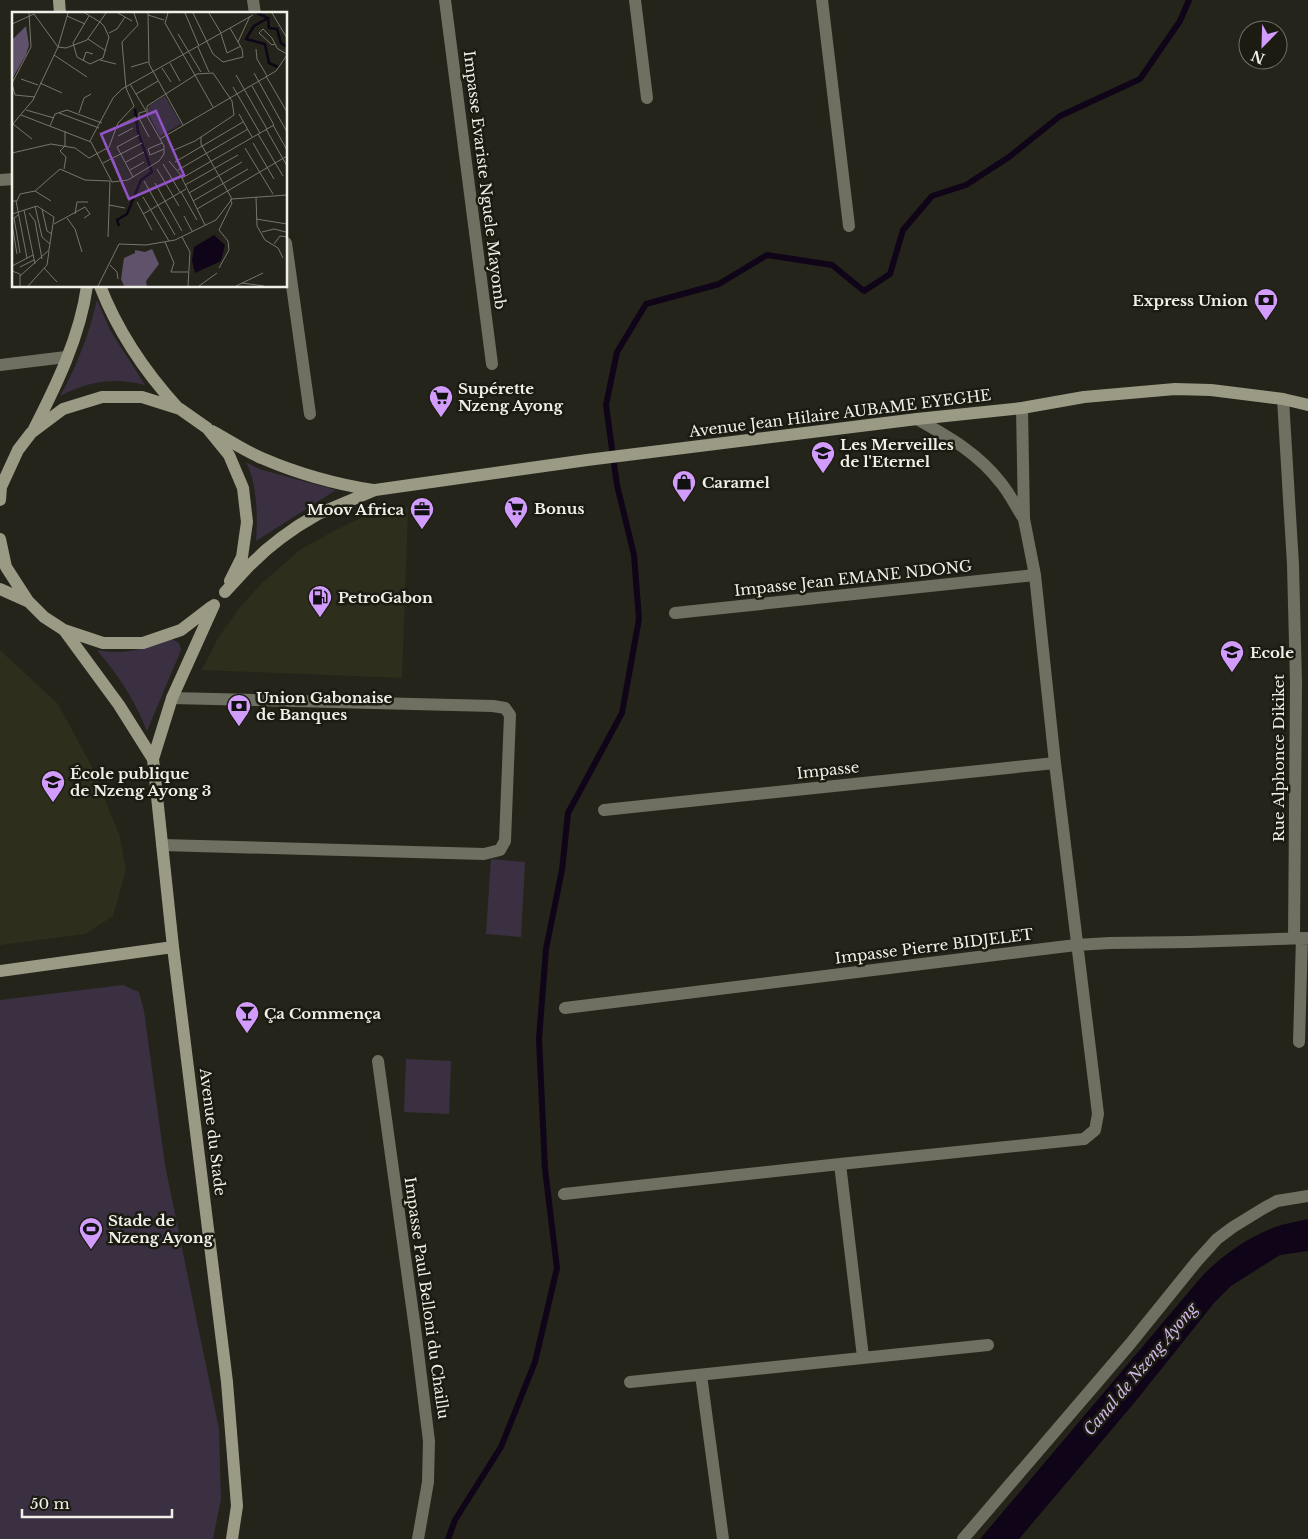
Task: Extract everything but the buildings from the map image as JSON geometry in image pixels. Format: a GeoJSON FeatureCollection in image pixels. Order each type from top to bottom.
{"type":"FeatureCollection","features":[{"type":"Feature","properties":{"kind":"main road"},"geometry":{"type":"LineString","coordinates":[[0,464],[18,450],[31,434],[56,385],[74,338],[87,288]]}},
{"type":"Feature","properties":{"kind":"main road"},"geometry":{"type":"LineString","coordinates":[[101,288],[110,312],[149,374],[180,409],[207,428],[263,459],[314,478],[375,490]]}},
{"type":"Feature","properties":{"kind":"main road","name":"Avenue Jean Hilaire AUBAME EYEGHE"},"geometry":{"type":"LineString","coordinates":[[375,490],[587,460],[917,419],[1022,408],[1084,397],[1175,389],[1211,390],[1283,399],[1308,405]]}},
{"type":"Feature","properties":{"kind":"main road"},"geometry":{"type":"LineString","coordinates":[[31,434],[63,409],[102,397],[142,397],[180,409]]}},
{"type":"Feature","properties":{"kind":"main road"},"geometry":{"type":"LineString","coordinates":[[207,428],[229,455],[243,488],[247,522],[242,557],[225,592]]}},
{"type":"Feature","properties":{"kind":"main road"},"geometry":{"type":"LineString","coordinates":[[0,500],[1,487],[18,450]]}},
{"type":"Feature","properties":{"kind":"main road"},"geometry":{"type":"LineString","coordinates":[[0,539],[6,567],[28,601],[44,617],[64,630],[102,643],[143,643],[181,630],[214,605],[266,550],[298,526],[325,511],[375,490]]}},
{"type":"Feature","properties":{"kind":"main road"},"geometry":{"type":"LineString","coordinates":[[0,588],[28,601]]}},
{"type":"Feature","properties":{"kind":"main road"},"geometry":{"type":"LineString","coordinates":[[153,759],[172,698],[214,605]]}},
{"type":"Feature","properties":{"kind":"main road"},"geometry":{"type":"LineString","coordinates":[[64,630],[119,705],[153,759]]}},
{"type":"Feature","properties":{"kind":"main road","name":"Avenue du Stade"},"geometry":{"type":"LineString","coordinates":[[153,759],[173,947],[227,1382],[237,1506],[232,1539]]}},
{"type":"Feature","properties":{"kind":"main road"},"geometry":{"type":"LineString","coordinates":[[0,971],[173,947]]}},
{"type":"Feature","properties":{"kind":"street","name":"Impasse Evariste Nguele Mayomb"},"geometry":{"type":"LineString","coordinates":[[445,0],[492,364]]}},
{"type":"Feature","properties":{"kind":"street"},"geometry":{"type":"LineString","coordinates":[[634,0],[647,98]]}},
{"type":"Feature","properties":{"kind":"street"},"geometry":{"type":"LineString","coordinates":[[822,0],[849,226]]}},
{"type":"Feature","properties":{"kind":"street"},"geometry":{"type":"LineString","coordinates":[[288,257],[310,414]]}},
{"type":"Feature","properties":{"kind":"street"},"geometry":{"type":"LineString","coordinates":[[0,365],[66,357]]}},
{"type":"Feature","properties":{"kind":"street","name":"Rue Alphonce Dikiket"},"geometry":{"type":"LineString","coordinates":[[1283,399],[1293,565],[1296,683],[1301,938],[1299,1042]]}},
{"type":"Feature","properties":{"kind":"street"},"geometry":{"type":"LineString","coordinates":[[564,1194],[1084,1139],[1095,1130],[1098,1114],[1076,945],[1035,575],[1024,519],[1022,408]]}},
{"type":"Feature","properties":{"kind":"street"},"geometry":{"type":"LineString","coordinates":[[917,419],[958,443],[974,455],[1002,484],[1024,519]]}},
{"type":"Feature","properties":{"kind":"street","name":"Impasse Jean EMANE NDONG"},"geometry":{"type":"LineString","coordinates":[[675,613],[1035,575]]}},
{"type":"Feature","properties":{"kind":"street"},"geometry":{"type":"LineString","coordinates":[[162,846],[484,854],[500,850],[505,841],[510,715],[505,708],[493,706],[172,698]]}},
{"type":"Feature","properties":{"kind":"street","name":"Impasse"},"geometry":{"type":"LineString","coordinates":[[604,810],[1055,763]]}},
{"type":"Feature","properties":{"kind":"street","name":"Impasse Pierre BIDJELET"},"geometry":{"type":"LineString","coordinates":[[565,1008],[1076,945],[1301,938]]}},
{"type":"Feature","properties":{"kind":"street","name":"Impasse Paul Belloni du Chaillu"},"geometry":{"type":"LineString","coordinates":[[378,1061],[429,1441],[428,1482],[418,1539]]}},
{"type":"Feature","properties":{"kind":"street"},"geometry":{"type":"LineString","coordinates":[[840,1164],[863,1357]]}},
{"type":"Feature","properties":{"kind":"street"},"geometry":{"type":"LineString","coordinates":[[963,1539],[1217,1239],[1233,1227],[1278,1201],[1308,1196]]}},
{"type":"Feature","properties":{"kind":"street"},"geometry":{"type":"LineString","coordinates":[[630,1382],[988,1345]]}},
{"type":"Feature","properties":{"kind":"street"},"geometry":{"type":"LineString","coordinates":[[701,1375],[723,1539]]}},
{"type":"Feature","properties":{"kind":"shaded area"},"geometry":{"type":"Polygon","coordinates":[[[97,300],[110,330],[145,385],[122,381],[101,382],[81,387],[60,396],[82,350],[97,300]]]}},
{"type":"Feature","properties":{"kind":"shaded area"},"geometry":{"type":"Polygon","coordinates":[[[246,462],[259,469],[336,490],[256,541],[255,490],[246,462]]]}},
{"type":"Feature","properties":{"kind":"shaded area","name":"PetroGabon"},"geometry":{"type":"Polygon","coordinates":[[[408,508],[402,678],[202,670],[218,638],[240,607],[262,583],[301,549],[365,516],[408,508]]]}},
{"type":"Feature","properties":{"kind":"shaded area"},"geometry":{"type":"Polygon","coordinates":[[[172,639],[179,643],[181,650],[147,731],[125,688],[97,650],[126,652],[172,639]]]}},
{"type":"Feature","properties":{"kind":"shaded area","name":"École publique de Nzeng Ayong 3"},"geometry":{"type":"Polygon","coordinates":[[[0,650],[58,704],[93,769],[120,837],[126,870],[113,916],[85,934],[0,945],[0,650]]]}},
{"type":"Feature","properties":{"kind":"shaded area"},"geometry":{"type":"Polygon","coordinates":[[[491,859],[525,862],[521,937],[486,934],[491,859]]]}},
{"type":"Feature","properties":{"kind":"shaded area","name":"Stade de Nzeng Ayong"},"geometry":{"type":"Polygon","coordinates":[[[123,985],[139,992],[144,1011],[165,1165],[219,1429],[221,1499],[213,1539],[0,1539],[0,1000],[123,985]]]}},
{"type":"Feature","properties":{"kind":"shaded area"},"geometry":{"type":"Polygon","coordinates":[[[406,1059],[451,1061],[449,1114],[404,1112],[406,1059]]]}},
{"type":"Feature","properties":{"kind":"water","name":"Canal de Nzeng Ayong"},"geometry":{"type":"Polygon","coordinates":[[[1308,1219],[1308,1251],[1280,1255],[1231,1286],[1214,1303],[1135,1402],[1019,1539],[980,1539],[1203,1275],[1220,1259],[1249,1239],[1281,1225],[1308,1219]]]}},
{"type":"Feature","properties":{"kind":"waterway"},"geometry":{"type":"LineString","coordinates":[[448,1539],[455,1520],[501,1447],[535,1362],[557,1268],[545,1169],[539,1039],[546,949],[562,870],[568,813],[622,713],[639,619],[634,555],[617,485],[606,405],[617,352],[646,304],[719,284],[767,255],[832,265],[864,291],[890,274],[903,230],[932,196],[966,185],[1009,157],[1060,116],[1140,79],[1180,21],[1189,0]]}},
{"type":"Feature","properties":{"kind":"place","name":"Express Union"},"geometry":{"type":"Point","coordinates":[1266,321]}},
{"type":"Feature","properties":{"kind":"place","name":"Supérette Nzeng Ayong"},"geometry":{"type":"Point","coordinates":[441,418]}},
{"type":"Feature","properties":{"kind":"place","name":"Les Merveilles de l'Eternel"},"geometry":{"type":"Point","coordinates":[823,474]}},
{"type":"Feature","properties":{"kind":"place","name":"Caramel"},"geometry":{"type":"Point","coordinates":[684,503]}},
{"type":"Feature","properties":{"kind":"place","name":"Bonus"},"geometry":{"type":"Point","coordinates":[516,529]}},
{"type":"Feature","properties":{"kind":"place","name":"Moov Africa"},"geometry":{"type":"Point","coordinates":[422,530]}},
{"type":"Feature","properties":{"kind":"place","name":"PetroGabon"},"geometry":{"type":"Point","coordinates":[320,618]}},
{"type":"Feature","properties":{"kind":"place","name":"Ecole"},"geometry":{"type":"Point","coordinates":[1232,673]}},
{"type":"Feature","properties":{"kind":"place","name":"Union Gabonaise de Banques"},"geometry":{"type":"Point","coordinates":[239,727]}},
{"type":"Feature","properties":{"kind":"place","name":"École publique de Nzeng Ayong 3"},"geometry":{"type":"Point","coordinates":[53,803]}},
{"type":"Feature","properties":{"kind":"place","name":"Ça Commença"},"geometry":{"type":"Point","coordinates":[247,1034]}},
{"type":"Feature","properties":{"kind":"place","name":"Stade de Nzeng Ayong"},"geometry":{"type":"Point","coordinates":[91,1250]}}]}
